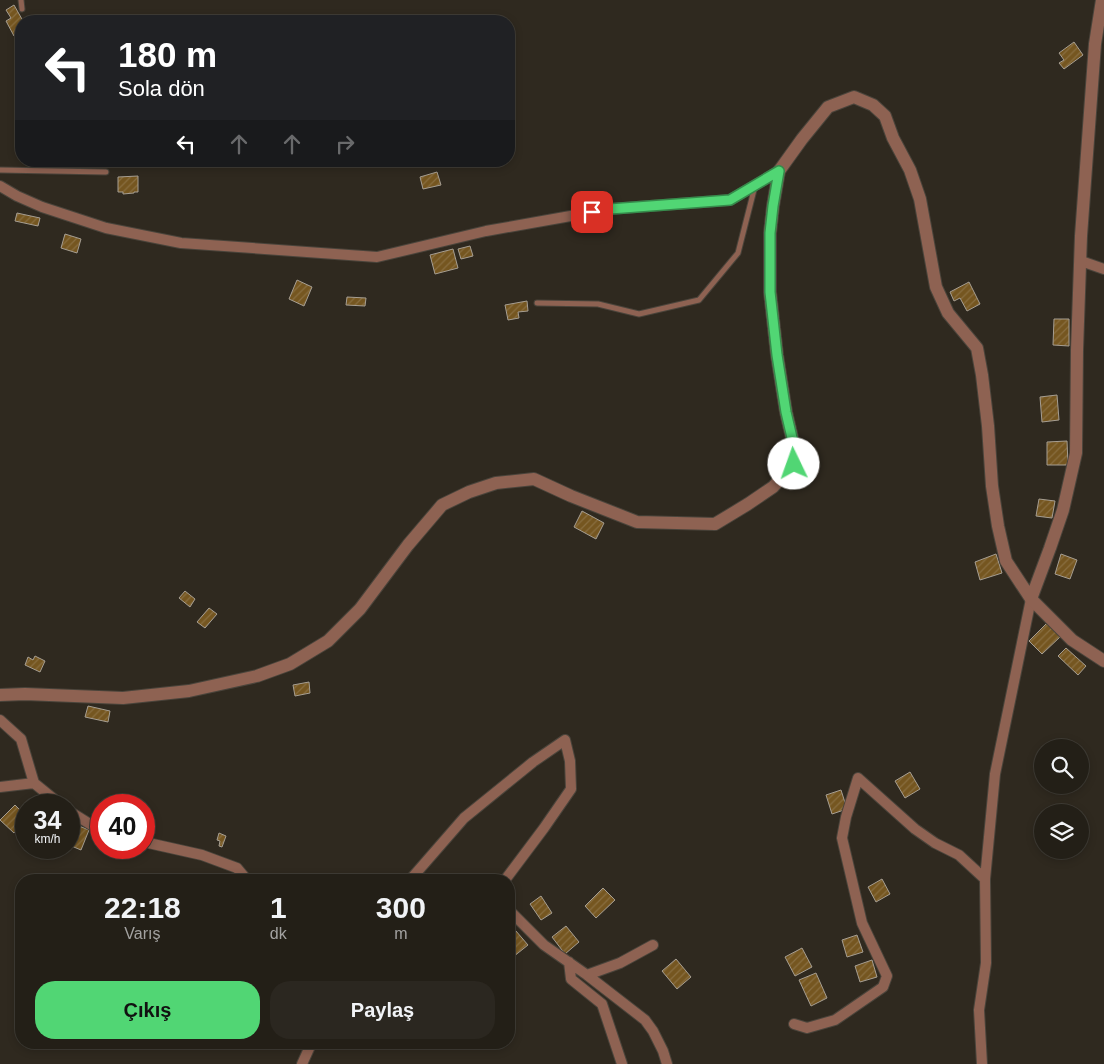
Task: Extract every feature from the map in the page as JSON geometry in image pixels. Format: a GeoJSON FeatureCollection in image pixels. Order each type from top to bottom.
{"type":"FeatureCollection","features":[{"type":"Feature","properties":{"kind":"street"},"geometry":{"type":"LineString","coordinates":[[982,1064],[979,1010],[986,963],[985,879],[995,774],[1031,599],[1063,510],[1076,453],[1080,261],[1086,160],[1102,0]]}},
{"type":"Feature","properties":{"kind":"street"},"geometry":{"type":"LineString","coordinates":[[0,186],[42,207],[106,228],[182,242],[377,257],[486,231],[610,209],[730,200],[779,171],[828,107],[854,97],[873,105],[885,116],[893,138],[910,170],[920,199],[936,287],[948,313],[977,348],[988,426],[992,486],[1006,561],[1031,599],[1072,640],[1104,662]]}},
{"type":"Feature","properties":{"kind":"street"},"geometry":{"type":"LineString","coordinates":[[0,695],[26,694],[123,698],[189,691],[257,676],[290,664],[328,641],[360,609],[408,545],[442,506],[469,492],[496,483],[534,480],[637,522],[715,524],[748,504],[773,487],[794,464],[793,442],[777,355],[770,292],[770,233],[779,171]]}},
{"type":"Feature","properties":{"kind":"street"},"geometry":{"type":"LineString","coordinates":[[1080,261],[1104,269]]}},
{"type":"Feature","properties":{"kind":"street"},"geometry":{"type":"LineString","coordinates":[[0,720],[21,739],[34,783],[47,794]]}},
{"type":"Feature","properties":{"kind":"street"},"geometry":{"type":"LineString","coordinates":[[415,874],[464,818],[533,762],[565,740],[570,761],[571,789],[510,874]]}},
{"type":"Feature","properties":{"kind":"street"},"geometry":{"type":"LineString","coordinates":[[794,1024],[807,1028],[835,1020],[883,987],[887,976],[862,923],[842,838],[846,817],[858,778],[915,829],[959,856],[985,879]]}},
{"type":"Feature","properties":{"kind":"street"},"geometry":{"type":"LineString","coordinates":[[0,787],[34,783]]}},
{"type":"Feature","properties":{"kind":"street"},"geometry":{"type":"LineString","coordinates":[[155,844],[202,855],[237,868],[242,874]]}},
{"type":"Feature","properties":{"kind":"street"},"geometry":{"type":"LineString","coordinates":[[515,916],[544,945],[587,975],[645,1020],[653,1031],[667,1064]]}},
{"type":"Feature","properties":{"kind":"street"},"geometry":{"type":"LineString","coordinates":[[587,975],[620,963],[653,945]]}},
{"type":"Feature","properties":{"kind":"street"},"geometry":{"type":"LineString","coordinates":[[569,962],[571,980],[602,1004],[622,1064]]}},
{"type":"Feature","properties":{"kind":"street"},"geometry":{"type":"LineString","coordinates":[[302,1064],[309,1049]]}},
{"type":"Feature","properties":{"kind":"lane"},"geometry":{"type":"LineString","coordinates":[[21,0],[22,9]]}},
{"type":"Feature","properties":{"kind":"lane"},"geometry":{"type":"LineString","coordinates":[[0,170],[106,172]]}},
{"type":"Feature","properties":{"kind":"lane"},"geometry":{"type":"LineString","coordinates":[[537,303],[598,304],[639,314],[699,300],[738,253],[755,185]]}},
{"type":"Feature","properties":{"kind":"building"},"geometry":{"type":"Polygon","coordinates":[[[14,5],[20,15],[15,15],[14,36],[6,21],[11,18],[6,10],[14,5]]]}},
{"type":"Feature","properties":{"kind":"building"},"geometry":{"type":"Polygon","coordinates":[[[1074,42],[1083,55],[1064,69],[1059,63],[1064,60],[1059,53],[1074,42]]]}},
{"type":"Feature","properties":{"kind":"building"},"geometry":{"type":"Polygon","coordinates":[[[437,172],[441,185],[423,189],[420,177],[437,172]]]}},
{"type":"Feature","properties":{"kind":"building"},"geometry":{"type":"Polygon","coordinates":[[[138,176],[138,192],[123,194],[123,192],[118,192],[118,177],[138,176]]]}},
{"type":"Feature","properties":{"kind":"building"},"geometry":{"type":"Polygon","coordinates":[[[17,213],[40,218],[38,226],[15,221],[17,213]]]}},
{"type":"Feature","properties":{"kind":"building"},"geometry":{"type":"Polygon","coordinates":[[[65,234],[81,239],[77,253],[61,248],[65,234]]]}},
{"type":"Feature","properties":{"kind":"building"},"geometry":{"type":"Polygon","coordinates":[[[470,246],[473,256],[461,259],[458,249],[470,246]]]}},
{"type":"Feature","properties":{"kind":"building"},"geometry":{"type":"Polygon","coordinates":[[[453,249],[458,268],[435,274],[430,255],[453,249]]]}},
{"type":"Feature","properties":{"kind":"building"},"geometry":{"type":"Polygon","coordinates":[[[297,280],[312,287],[304,306],[289,299],[297,280]]]}},
{"type":"Feature","properties":{"kind":"building"},"geometry":{"type":"Polygon","coordinates":[[[969,282],[980,304],[967,311],[960,298],[954,301],[950,292],[969,282]]]}},
{"type":"Feature","properties":{"kind":"building"},"geometry":{"type":"Polygon","coordinates":[[[347,297],[366,298],[365,306],[346,305],[347,297]]]}},
{"type":"Feature","properties":{"kind":"building"},"geometry":{"type":"Polygon","coordinates":[[[527,301],[528,311],[518,312],[519,318],[508,320],[505,305],[527,301]]]}},
{"type":"Feature","properties":{"kind":"building"},"geometry":{"type":"Polygon","coordinates":[[[1054,319],[1069,319],[1069,346],[1053,345],[1054,319]]]}},
{"type":"Feature","properties":{"kind":"building"},"geometry":{"type":"Polygon","coordinates":[[[1057,395],[1059,420],[1042,422],[1040,397],[1057,395]]]}},
{"type":"Feature","properties":{"kind":"building"},"geometry":{"type":"Polygon","coordinates":[[[1067,441],[1068,465],[1047,465],[1047,442],[1067,441]]]}},
{"type":"Feature","properties":{"kind":"building"},"geometry":{"type":"Polygon","coordinates":[[[1039,499],[1055,501],[1052,518],[1036,516],[1039,499]]]}},
{"type":"Feature","properties":{"kind":"building"},"geometry":{"type":"Polygon","coordinates":[[[582,511],[604,523],[596,539],[574,527],[582,511]]]}},
{"type":"Feature","properties":{"kind":"building"},"geometry":{"type":"Polygon","coordinates":[[[996,554],[1002,573],[980,580],[975,562],[996,554]]]}},
{"type":"Feature","properties":{"kind":"building"},"geometry":{"type":"Polygon","coordinates":[[[1061,554],[1077,560],[1070,579],[1055,574],[1061,554]]]}},
{"type":"Feature","properties":{"kind":"building"},"geometry":{"type":"Polygon","coordinates":[[[185,591],[195,599],[190,607],[179,598],[185,591]]]}},
{"type":"Feature","properties":{"kind":"building"},"geometry":{"type":"Polygon","coordinates":[[[209,608],[217,614],[205,628],[197,622],[209,608]]]}},
{"type":"Feature","properties":{"kind":"building"},"geometry":{"type":"Polygon","coordinates":[[[1047,623],[1060,637],[1042,654],[1029,641],[1047,623]]]}},
{"type":"Feature","properties":{"kind":"building"},"geometry":{"type":"Polygon","coordinates":[[[1066,648],[1086,666],[1078,675],[1058,656],[1066,648]]]}},
{"type":"Feature","properties":{"kind":"building"},"geometry":{"type":"Polygon","coordinates":[[[35,656],[45,661],[40,672],[25,665],[28,657],[33,660],[35,656]]]}},
{"type":"Feature","properties":{"kind":"building"},"geometry":{"type":"Polygon","coordinates":[[[309,682],[310,693],[295,696],[293,685],[309,682]]]}},
{"type":"Feature","properties":{"kind":"building"},"geometry":{"type":"Polygon","coordinates":[[[88,706],[110,711],[108,722],[85,717],[88,706]]]}},
{"type":"Feature","properties":{"kind":"building"},"geometry":{"type":"Polygon","coordinates":[[[910,772],[920,789],[905,798],[895,781],[910,772]]]}},
{"type":"Feature","properties":{"kind":"building"},"geometry":{"type":"Polygon","coordinates":[[[841,790],[847,809],[832,814],[826,795],[841,790]]]}},
{"type":"Feature","properties":{"kind":"building"},"geometry":{"type":"Polygon","coordinates":[[[15,805],[14,833],[0,820],[15,805]]]}},
{"type":"Feature","properties":{"kind":"building"},"geometry":{"type":"Polygon","coordinates":[[[80,826],[89,830],[80,850],[80,826]]]}},
{"type":"Feature","properties":{"kind":"building"},"geometry":{"type":"Polygon","coordinates":[[[219,833],[226,836],[222,847],[219,846],[220,841],[217,840],[219,833]]]}},
{"type":"Feature","properties":{"kind":"building"},"geometry":{"type":"Polygon","coordinates":[[[882,879],[890,894],[876,902],[868,887],[882,879]]]}},
{"type":"Feature","properties":{"kind":"building"},"geometry":{"type":"Polygon","coordinates":[[[603,888],[615,900],[596,918],[585,906],[603,888]]]}},
{"type":"Feature","properties":{"kind":"building"},"geometry":{"type":"Polygon","coordinates":[[[541,896],[552,913],[541,920],[530,904],[541,896]]]}},
{"type":"Feature","properties":{"kind":"building"},"geometry":{"type":"Polygon","coordinates":[[[566,926],[579,942],[565,954],[552,937],[566,926]]]}},
{"type":"Feature","properties":{"kind":"building"},"geometry":{"type":"Polygon","coordinates":[[[515,932],[528,945],[515,955],[515,932]]]}},
{"type":"Feature","properties":{"kind":"building"},"geometry":{"type":"Polygon","coordinates":[[[857,935],[863,952],[847,957],[842,940],[857,935]]]}},
{"type":"Feature","properties":{"kind":"building"},"geometry":{"type":"Polygon","coordinates":[[[802,948],[812,967],[795,976],[785,957],[802,948]]]}},
{"type":"Feature","properties":{"kind":"building"},"geometry":{"type":"Polygon","coordinates":[[[676,959],[691,977],[677,989],[662,971],[676,959]]]}},
{"type":"Feature","properties":{"kind":"building"},"geometry":{"type":"Polygon","coordinates":[[[872,960],[877,977],[860,982],[855,966],[872,960]]]}},
{"type":"Feature","properties":{"kind":"building"},"geometry":{"type":"Polygon","coordinates":[[[816,973],[827,998],[811,1006],[799,980],[816,973]]]}},
{"type":"Feature","properties":{"kind":"route"},"geometry":{"type":"LineString","coordinates":[[592,212],[730,200],[779,171],[770,233],[770,292],[777,355],[793,442],[794,464]]}}]}
